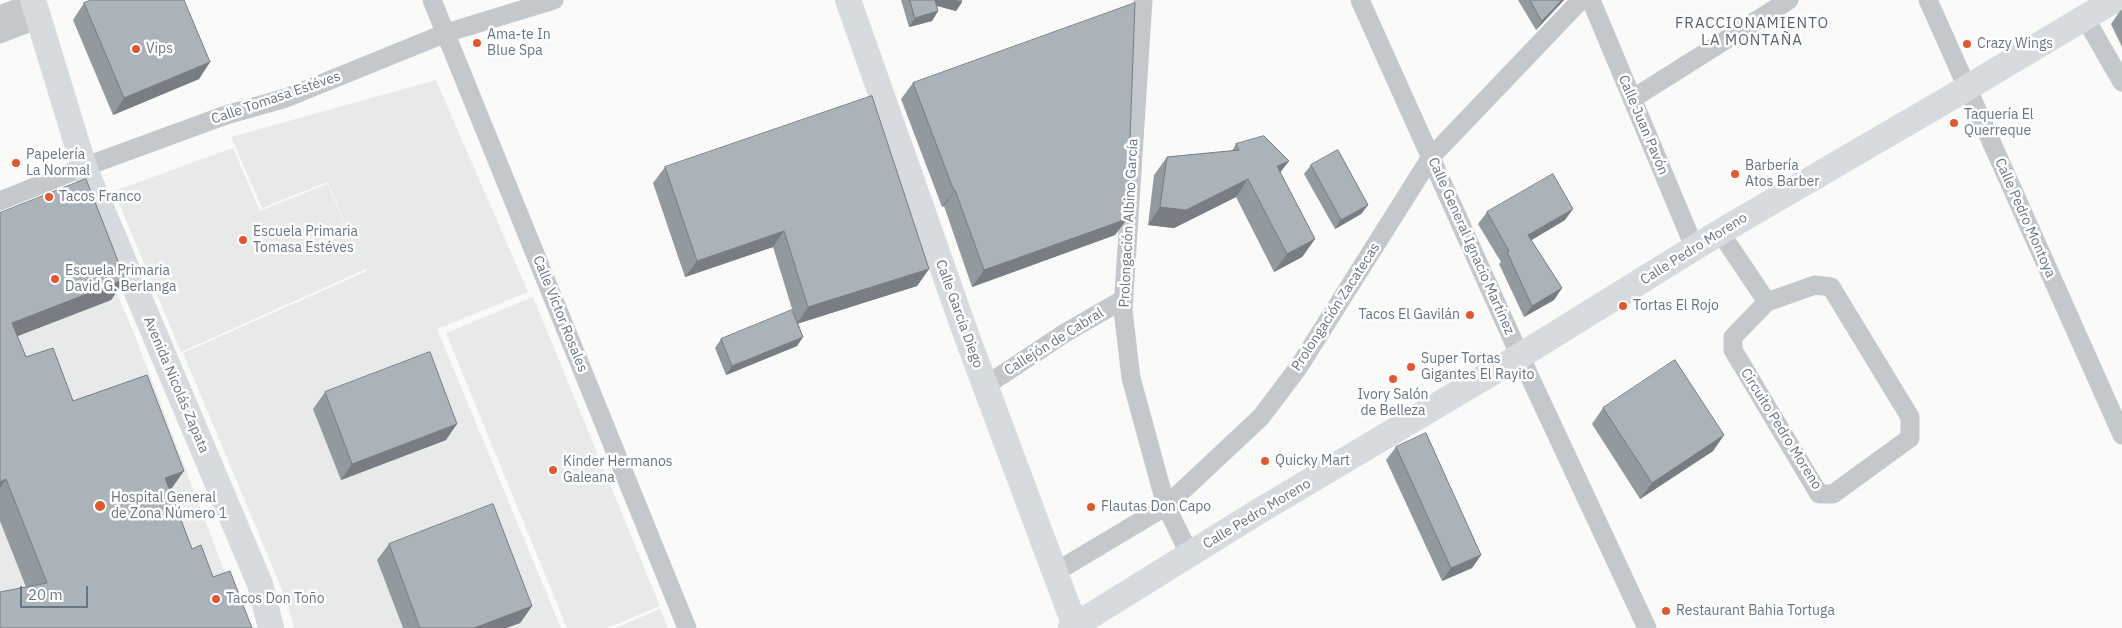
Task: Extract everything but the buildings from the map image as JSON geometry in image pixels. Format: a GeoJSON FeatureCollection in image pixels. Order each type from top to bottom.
{"type":"FeatureCollection","features":[{"type":"Feature","properties":{"kind":"street","name":"Calle Víctor Rosales"},"geometry":{"type":"LineString","coordinates":[[432,0],[687,628]]}},
{"type":"Feature","properties":{"kind":"street","name":"Calle Tomasa Estéves"},"geometry":{"type":"LineString","coordinates":[[0,201],[84,167],[226,115],[286,98],[446,33],[554,0]]}},
{"type":"Feature","properties":{"kind":"street","name":"Calle García Diego"},"geometry":{"type":"LineString","coordinates":[[848,0],[1073,627]]}},
{"type":"Feature","properties":{"kind":"street","name":"Prolongación Albino García"},"geometry":{"type":"LineString","coordinates":[[1143,0],[1123,310],[1131,378],[1166,506],[1190,555]]}},
{"type":"Feature","properties":{"kind":"street","name":"Calle General Ignacio Martínez"},"geometry":{"type":"LineString","coordinates":[[1360,0],[1520,356],[1647,628]]}},
{"type":"Feature","properties":{"kind":"street","name":"Prolongación Zacatecas"},"geometry":{"type":"LineString","coordinates":[[1054,573],[1166,506],[1266,410],[1298,368],[1431,158],[1581,0]]}},
{"type":"Feature","properties":{"kind":"street","name":"Calle Juan Pavón"},"geometry":{"type":"LineString","coordinates":[[1591,0],[1695,249]]}},
{"type":"Feature","properties":{"kind":"street"},"geometry":{"type":"LineString","coordinates":[[1632,98],[1789,0]]}},
{"type":"Feature","properties":{"kind":"street","name":"Calle Pedro Montoya"},"geometry":{"type":"LineString","coordinates":[[1928,0],[2122,435]]}},
{"type":"Feature","properties":{"kind":"street","name":"Calle Pedro Moreno"},"geometry":{"type":"LineString","coordinates":[[1073,627],[1520,356],[1720,232],[1968,88],[2114,0]]}},
{"type":"Feature","properties":{"kind":"street"},"geometry":{"type":"LineString","coordinates":[[0,15],[35,7]]}},
{"type":"Feature","properties":{"kind":"street"},"geometry":{"type":"LineString","coordinates":[[0,34],[35,7]]}},
{"type":"Feature","properties":{"kind":"street","name":"Avenida Nicolás Zapata"},"geometry":{"type":"LineString","coordinates":[[35,7],[84,167],[260,584],[271,628]]}},
{"type":"Feature","properties":{"kind":"street"},"geometry":{"type":"LineString","coordinates":[[2085,18],[2122,82]]}},
{"type":"Feature","properties":{"kind":"street"},"geometry":{"type":"LineString","coordinates":[[1720,232],[1766,302]]}},
{"type":"Feature","properties":{"kind":"street","name":"Circuito Pedro Moreno"},"geometry":{"type":"LineString","coordinates":[[1815,285],[1831,287],[1910,417],[1910,438],[1834,494],[1819,494],[1733,350],[1733,337],[1766,302],[1815,285]]}},
{"type":"Feature","properties":{"kind":"street","name":"Callejón de Cabral"},"geometry":{"type":"LineString","coordinates":[[985,386],[1065,333],[1124,299]]}},
{"type":"Feature","properties":{"kind":"shaded area"},"geometry":{"type":"Polygon","coordinates":[[[436,80],[528,292],[437,329],[561,628],[294,628],[286,599],[183,353],[367,271],[327,182],[262,208],[231,137],[436,80]]]}},
{"type":"Feature","properties":{"kind":"shaded area","name":"Escuela Primaria Tomasa Estéves"},"geometry":{"type":"Polygon","coordinates":[[[233,148],[260,211],[327,184],[366,269],[181,352],[114,191],[233,148]]]}},
{"type":"Feature","properties":{"kind":"shaded area","name":"Hospital General de Zona Número 1"},"geometry":{"type":"Polygon","coordinates":[[[75,195],[135,336],[246,628],[0,628],[0,222],[75,195]]]}},
{"type":"Feature","properties":{"kind":"shaded area","name":"Kinder Hermanos Galeana"},"geometry":{"type":"Polygon","coordinates":[[[533,297],[660,606],[607,628],[567,628],[446,333],[533,297]]]}},
{"type":"Feature","properties":{"kind":"shaded area"},"geometry":{"type":"Polygon","coordinates":[[[660,609],[668,628],[615,628],[660,609]]]}},
{"type":"Feature","properties":{"kind":"place","name":"Ama-te In Blue Spa"},"geometry":{"type":"Point","coordinates":[477,43]}},
{"type":"Feature","properties":{"kind":"place","name":"Crazy Wings"},"geometry":{"type":"Point","coordinates":[1967,44]}},
{"type":"Feature","properties":{"kind":"place","name":"Vips"},"geometry":{"type":"Point","coordinates":[136,49]}},
{"type":"Feature","properties":{"kind":"place","name":"Taquería El Querreque"},"geometry":{"type":"Point","coordinates":[1954,123]}},
{"type":"Feature","properties":{"kind":"place","name":"Papelería La Normal"},"geometry":{"type":"Point","coordinates":[16,163]}},
{"type":"Feature","properties":{"kind":"place","name":"Barbería Atos Barber"},"geometry":{"type":"Point","coordinates":[1735,174]}},
{"type":"Feature","properties":{"kind":"place","name":"Tacos Franco"},"geometry":{"type":"Point","coordinates":[49,197]}},
{"type":"Feature","properties":{"kind":"place","name":"Escuela Primaria Tomasa Estéves"},"geometry":{"type":"Point","coordinates":[243,240]}},
{"type":"Feature","properties":{"kind":"place","name":"Escuela Primaria David G. Berlanga"},"geometry":{"type":"Point","coordinates":[55,279]}},
{"type":"Feature","properties":{"kind":"place","name":"Tortas El Rojo"},"geometry":{"type":"Point","coordinates":[1623,306]}},
{"type":"Feature","properties":{"kind":"place","name":"Tacos El Gavilán"},"geometry":{"type":"Point","coordinates":[1470,315]}},
{"type":"Feature","properties":{"kind":"place","name":"Super Tortas Gigantes El Rayito"},"geometry":{"type":"Point","coordinates":[1411,367]}},
{"type":"Feature","properties":{"kind":"place","name":"Ivory Salón de Belleza"},"geometry":{"type":"Point","coordinates":[1393,379]}},
{"type":"Feature","properties":{"kind":"place","name":"Quicky Mart"},"geometry":{"type":"Point","coordinates":[1265,461]}},
{"type":"Feature","properties":{"kind":"place","name":"Kinder Hermanos Galeana"},"geometry":{"type":"Point","coordinates":[553,470]}},
{"type":"Feature","properties":{"kind":"place","name":"Hospital General de Zona Número 1"},"geometry":{"type":"Point","coordinates":[100,506]}},
{"type":"Feature","properties":{"kind":"place","name":"Flautas Don Capo"},"geometry":{"type":"Point","coordinates":[1091,507]}},
{"type":"Feature","properties":{"kind":"place","name":"Tacos Don Toño"},"geometry":{"type":"Point","coordinates":[216,599]}},
{"type":"Feature","properties":{"kind":"place","name":"Restaurant Bahia Tortuga"},"geometry":{"type":"Point","coordinates":[1666,611]}},
{"type":"Feature","properties":{"kind":"district","name":"FRACCIONAMIENTO LA MONTAÑA"},"geometry":{"type":"Point","coordinates":[1752,32]}}]}
